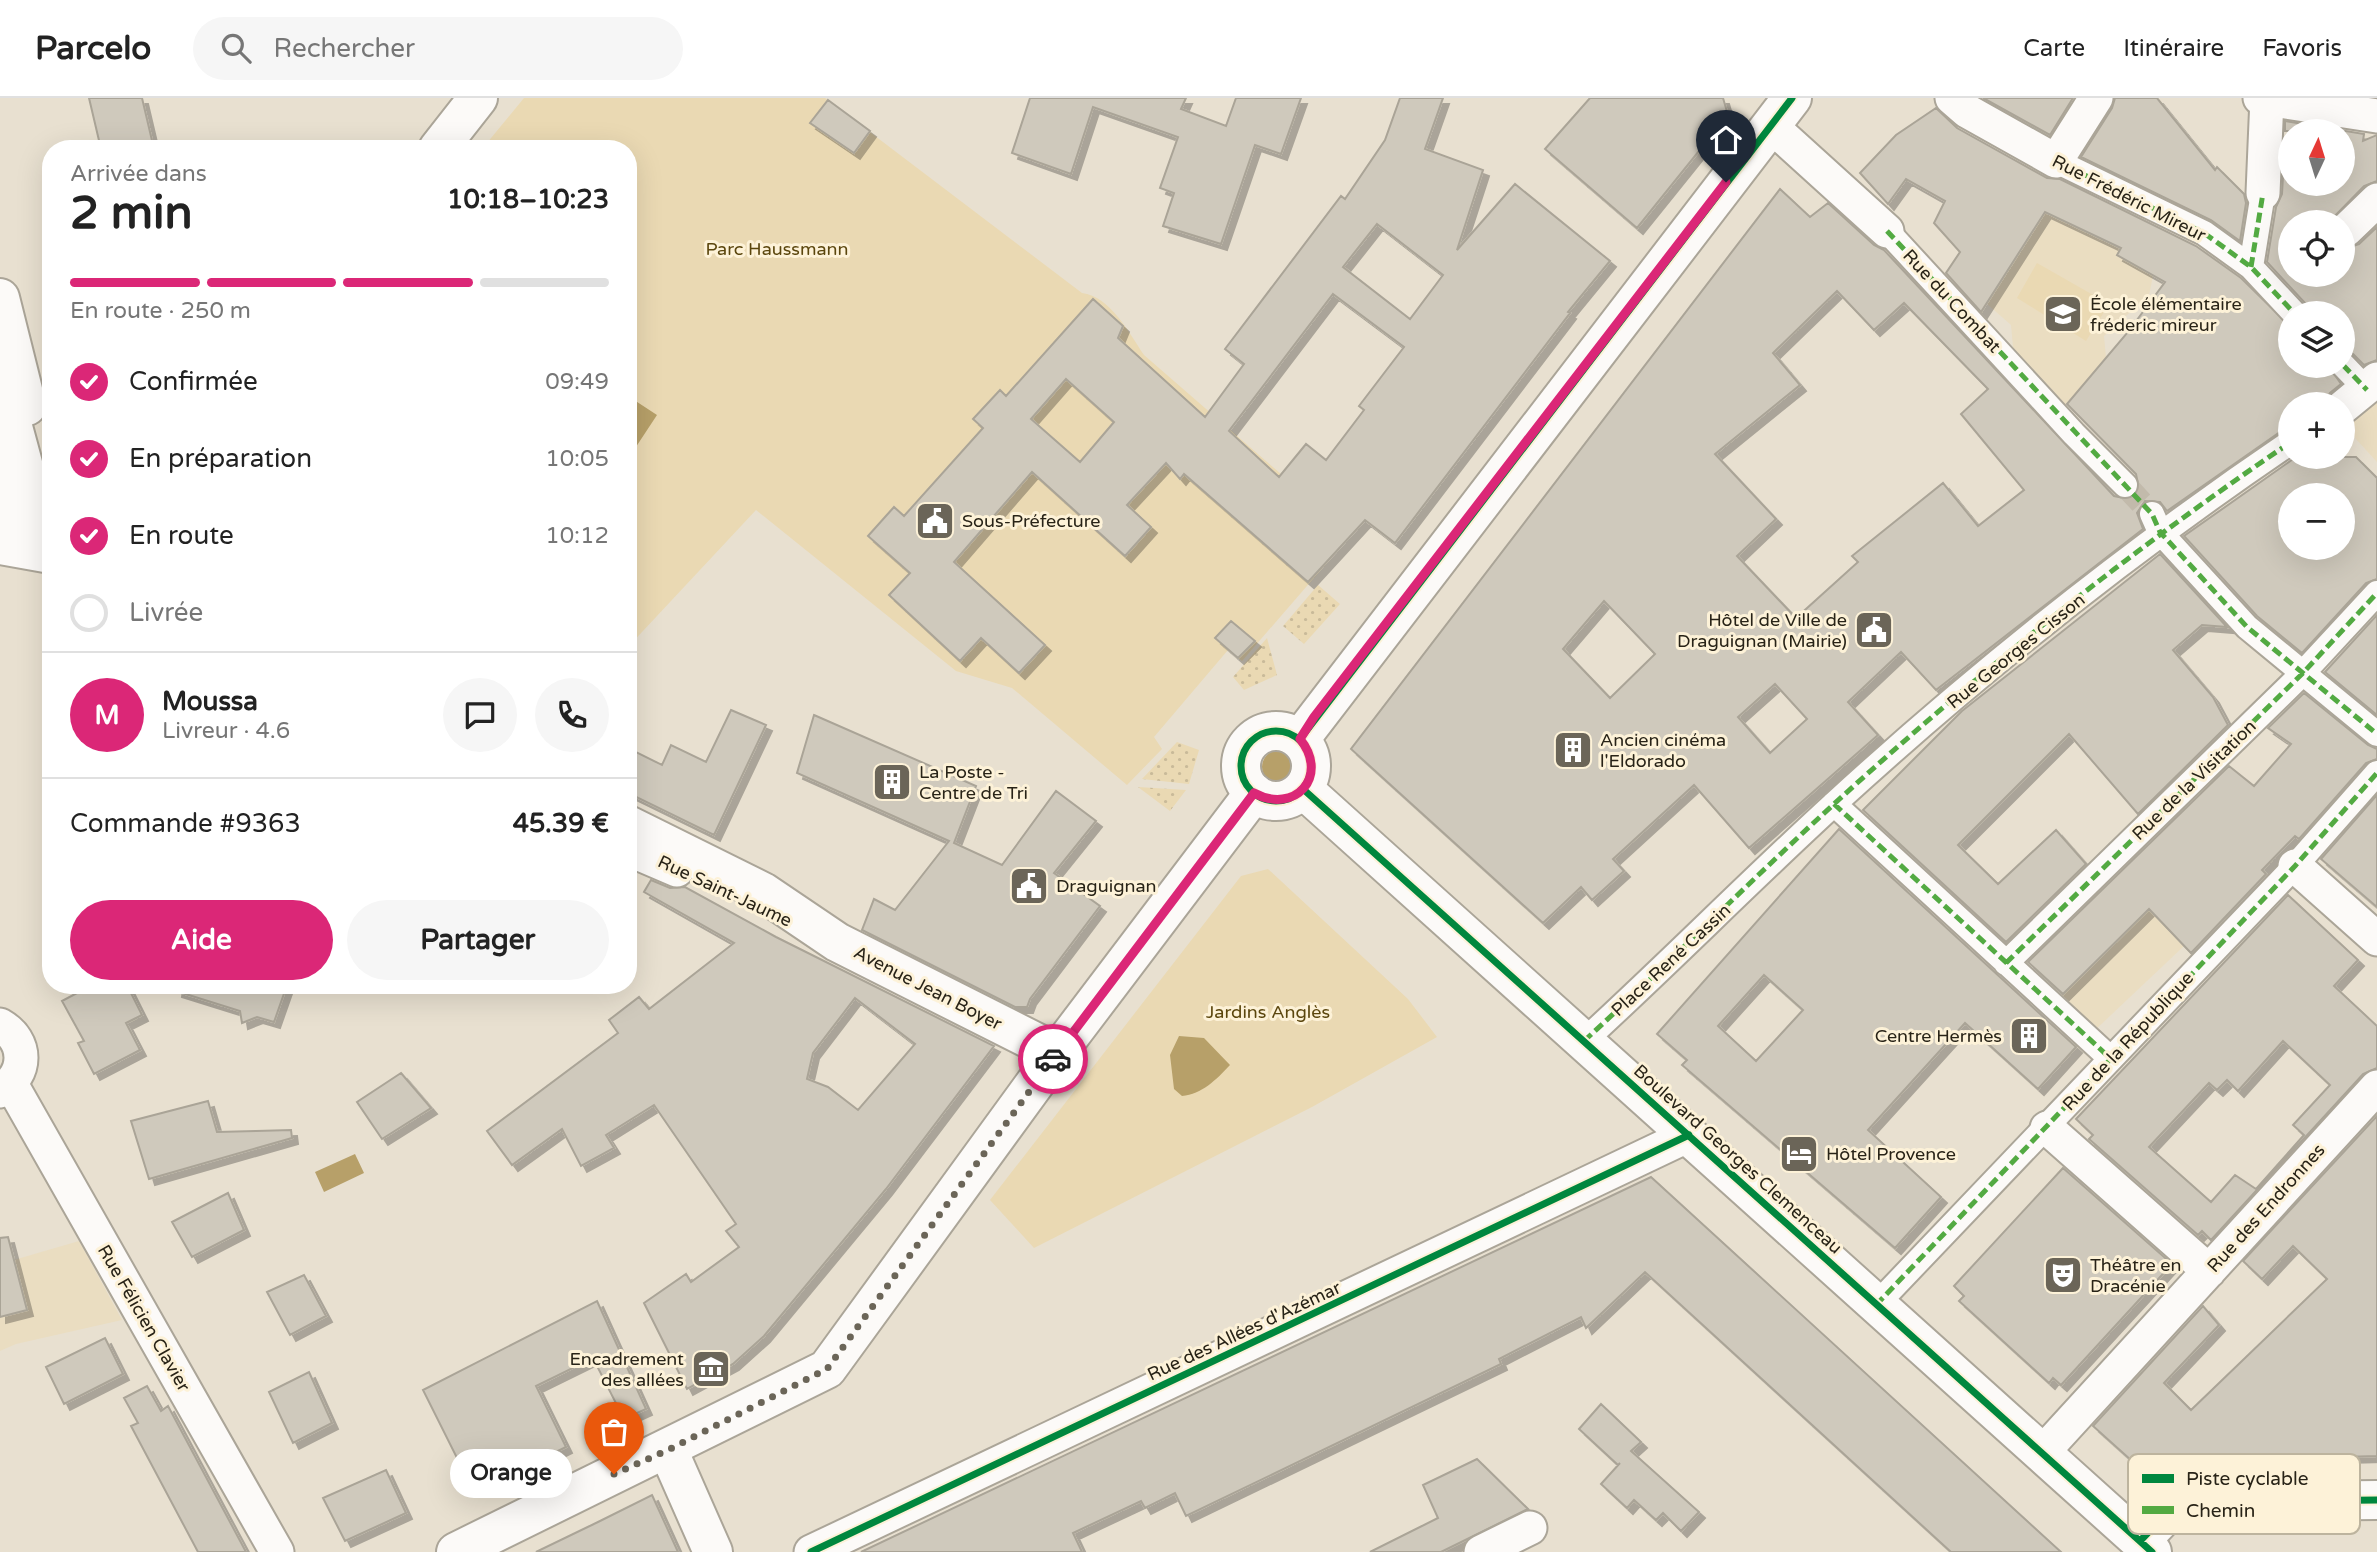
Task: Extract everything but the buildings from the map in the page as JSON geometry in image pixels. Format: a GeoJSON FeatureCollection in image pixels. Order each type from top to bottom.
{"type":"FeatureCollection","features":[{"type":"Feature","properties":{"kind":"main road"},"geometry":{"type":"LineString","coordinates":[[445,140],[478,98]]}},
{"type":"Feature","properties":{"kind":"main road"},"geometry":{"type":"LineString","coordinates":[[1300,739],[1781,112]]}},
{"type":"Feature","properties":{"kind":"main road"},"geometry":{"type":"LineString","coordinates":[[0,298],[33,429],[42,446]]}},
{"type":"Feature","properties":{"kind":"main road"},"geometry":{"type":"LineString","coordinates":[[0,379],[13,425],[24,523],[42,544]]}},
{"type":"Feature","properties":{"kind":"main road"},"geometry":{"type":"LineString","coordinates":[[1274,730],[1288,732],[1300,739],[1311,758],[1309,780],[1303,789],[1279,801],[1254,793],[1245,782],[1241,769],[1242,755],[1249,743],[1260,734],[1274,730]]}},
{"type":"Feature","properties":{"kind":"main road","name":"Boulevard Georges Clemenceau"},"geometry":{"type":"LineString","coordinates":[[1303,789],[2128,1531]]}},
{"type":"Feature","properties":{"kind":"main road"},"geometry":{"type":"LineString","coordinates":[[456,1552],[590,1484],[668,1450],[827,1369],[1057,1053],[1254,793]]}},
{"type":"Feature","properties":{"kind":"main road","name":"Avenue Jean Boyer"},"geometry":{"type":"LineString","coordinates":[[637,829],[763,892],[829,937],[1057,1053]]}},
{"type":"Feature","properties":{"kind":"main road"},"geometry":{"type":"LineString","coordinates":[[668,1450],[713,1552]]}},
{"type":"Feature","properties":{"kind":"main road","name":"Boulevard Georges Clemenceau"},"geometry":{"type":"LineString","coordinates":[[2131,1534],[2146,1547]]}},
{"type":"Feature","properties":{"kind":"street","name":"Rue Frédéric Mireur"},"geometry":{"type":"LineString","coordinates":[[1952,98],[1967,111],[2056,161],[2204,233],[2251,267],[2283,301]]}},
{"type":"Feature","properties":{"kind":"street"},"geometry":{"type":"LineString","coordinates":[[2056,161],[2096,98]]}},
{"type":"Feature","properties":{"kind":"street"},"geometry":{"type":"LineString","coordinates":[[2251,267],[2263,194],[2265,99],[2376,113]]}},
{"type":"Feature","properties":{"kind":"street","name":"Rue du Combat"},"geometry":{"type":"LineString","coordinates":[[1781,112],[2074,434],[2126,485]]}},
{"type":"Feature","properties":{"kind":"street"},"geometry":{"type":"LineString","coordinates":[[2355,221],[2377,200]]}},
{"type":"Feature","properties":{"kind":"street","name":"Rue Georges Cisson"},"geometry":{"type":"LineString","coordinates":[[1757,879],[1834,804],[2023,642],[2156,523],[2278,450]]}},
{"type":"Feature","properties":{"kind":"street"},"geometry":{"type":"LineString","coordinates":[[2156,523],[2247,627],[2377,734]]}},
{"type":"Feature","properties":{"kind":"street","name":"Rue de la Visitation"},"geometry":{"type":"LineString","coordinates":[[2006,963],[2302,674],[2377,593]]}},
{"type":"Feature","properties":{"kind":"street","name":"Rue de la République"},"geometry":{"type":"LineString","coordinates":[[1876,1305],[2295,866],[2377,773]]}},
{"type":"Feature","properties":{"kind":"street"},"geometry":{"type":"LineString","coordinates":[[1834,804],[2110,1058]]}},
{"type":"Feature","properties":{"kind":"street","name":"Rue Saint-Jaume"},"geometry":{"type":"LineString","coordinates":[[637,850],[776,919],[829,937]]}},
{"type":"Feature","properties":{"kind":"street"},"geometry":{"type":"LineString","coordinates":[[2295,866],[2377,939]]}},
{"type":"Feature","properties":{"kind":"street","name":"Place René Cassin"},"geometry":{"type":"LineString","coordinates":[[1584,1041],[1757,879]]}},
{"type":"Feature","properties":{"kind":"street","name":"Rue Félicien Clavier"},"geometry":{"type":"LineString","coordinates":[[0,1025],[11,1032],[22,1052],[18,1075],[5,1087],[277,1552]]}},
{"type":"Feature","properties":{"kind":"street","name":"Rue des Endronnes"},"geometry":{"type":"LineString","coordinates":[[2041,1454],[2377,1087]]}},
{"type":"Feature","properties":{"kind":"street"},"geometry":{"type":"LineString","coordinates":[[2047,1128],[2209,1271]]}},
{"type":"Feature","properties":{"kind":"street","name":"Rue des Allées d'Azémar"},"geometry":{"type":"LineString","coordinates":[[811,1552],[1689,1135]]}},
{"type":"Feature","properties":{"kind":"street"},"geometry":{"type":"LineString","coordinates":[[1481,1552],[1530,1528]]}},
{"type":"Feature","properties":{"kind":"shaded area","name":"École élémentaire fréderic mireur"},"geometry":{"type":"Polygon","coordinates":[[[2045,212],[2121,248],[2118,255],[2153,276],[2149,295],[2104,336],[2106,358],[2063,408],[2014,358],[2011,325],[1986,303],[2045,212]]]}},
{"type":"Feature","properties":{"kind":"shaded area"},"geometry":{"type":"Polygon","coordinates":[[[2377,375],[2377,462],[2355,438],[2355,394],[2377,375]]]}},
{"type":"Feature","properties":{"kind":"shaded area"},"geometry":{"type":"Polygon","coordinates":[[[637,402],[657,415],[637,445],[637,402]]]}},
{"type":"Feature","properties":{"kind":"shaded area"},"geometry":{"type":"Polygon","coordinates":[[[1279,750],[1291,755],[1296,767],[1291,779],[1279,784],[1267,779],[1262,767],[1267,755],[1279,750]]]}},
{"type":"Feature","properties":{"kind":"shaded area"},"geometry":{"type":"Polygon","coordinates":[[[2149,909],[2184,946],[2092,1033],[2058,998],[2149,909]]]}},
{"type":"Feature","properties":{"kind":"shaded area"},"geometry":{"type":"Polygon","coordinates":[[[1179,1036],[1204,1038],[1230,1065],[1202,1089],[1182,1096],[1174,1089],[1170,1055],[1179,1036]]]}},
{"type":"Feature","properties":{"kind":"shaded area"},"geometry":{"type":"Polygon","coordinates":[[[355,1154],[364,1173],[324,1192],[315,1172],[355,1154]]]}},
{"type":"Feature","properties":{"kind":"shaded area"},"geometry":{"type":"Polygon","coordinates":[[[79,1241],[122,1320],[16,1344],[0,1351],[0,1264],[79,1241]]]}},
{"type":"Feature","properties":{"kind":"green space","name":"Parc Haussmann"},"geometry":{"type":"Polygon","coordinates":[[[524,98],[825,98],[1082,293],[1102,301],[1126,327],[1144,355],[1351,535],[1242,661],[1228,650],[1154,737],[1162,749],[1127,785],[1012,688],[956,671],[756,510],[637,637],[637,140],[489,140],[524,98]]]}},
{"type":"Feature","properties":{"kind":"green space"},"geometry":{"type":"Polygon","coordinates":[[[2037,263],[2109,304],[2086,341],[2017,298],[2037,263]]]}},
{"type":"Feature","properties":{"kind":"green space"},"geometry":{"type":"Polygon","coordinates":[[[1318,585],[1340,604],[1304,644],[1283,626],[1318,585]]]}},
{"type":"Feature","properties":{"kind":"green space"},"geometry":{"type":"Polygon","coordinates":[[[1267,638],[1277,675],[1244,690],[1233,677],[1267,638]]]}},
{"type":"Feature","properties":{"kind":"green space"},"geometry":{"type":"Polygon","coordinates":[[[1177,742],[1199,750],[1189,784],[1142,779],[1177,742]]]}},
{"type":"Feature","properties":{"kind":"green space"},"geometry":{"type":"Polygon","coordinates":[[[1138,787],[1186,790],[1170,811],[1138,787]]]}},
{"type":"Feature","properties":{"kind":"green space","name":"Jardins Anglès"},"geometry":{"type":"Polygon","coordinates":[[[1268,869],[1408,999],[1437,1037],[1312,1107],[1034,1248],[990,1200],[1241,876],[1268,869]]]}},
{"type":"Feature","properties":{"kind":"tunnel"},"geometry":{"type":"LineString","coordinates":[[2125,485],[2152,514]]}},
{"type":"Feature","properties":{"kind":"marked path"},"geometry":{"type":"LineString","coordinates":[[2056,161],[2204,233],[2251,267],[2283,301]]}},
{"type":"Feature","properties":{"kind":"marked path"},"geometry":{"type":"LineString","coordinates":[[2251,267],[2263,193]]}},
{"type":"Feature","properties":{"kind":"marked path"},"geometry":{"type":"LineString","coordinates":[[1887,231],[2152,514],[2160,532],[2247,627],[2377,734]]}},
{"type":"Feature","properties":{"kind":"marked path"},"geometry":{"type":"LineString","coordinates":[[2355,378],[2367,390]]}},
{"type":"Feature","properties":{"kind":"marked path"},"geometry":{"type":"LineString","coordinates":[[1584,1041],[1802,833],[1943,708],[2113,570],[2278,451]]}},
{"type":"Feature","properties":{"kind":"marked path"},"geometry":{"type":"LineString","coordinates":[[2006,963],[2302,674],[2377,593]]}},
{"type":"Feature","properties":{"kind":"marked path"},"geometry":{"type":"LineString","coordinates":[[1876,1305],[2295,866],[2377,773]]}},
{"type":"Feature","properties":{"kind":"marked path"},"geometry":{"type":"LineString","coordinates":[[1834,804],[2110,1058]]}},
{"type":"Feature","properties":{"kind":"cycle path"},"geometry":{"type":"LineString","coordinates":[[1300,739],[1792,98]]}},
{"type":"Feature","properties":{"kind":"cycle path"},"geometry":{"type":"LineString","coordinates":[[1276,731],[1301,741],[1311,766],[1301,791],[1276,801],[1251,791],[1241,766],[1251,741],[1276,731]]}},
{"type":"Feature","properties":{"kind":"cycle path"},"geometry":{"type":"LineString","coordinates":[[1303,789],[2128,1530]]}},
{"type":"Feature","properties":{"kind":"cycle path"},"geometry":{"type":"LineString","coordinates":[[811,1552],[1689,1135]]}},
{"type":"Feature","properties":{"kind":"cycle path"},"geometry":{"type":"LineString","coordinates":[[2360,1500],[2377,1500]]}},
{"type":"Feature","properties":{"kind":"cycle path"},"geometry":{"type":"LineString","coordinates":[[2132,1534],[2152,1552]]}},
{"type":"Feature","properties":{"kind":"cycle path"},"geometry":{"type":"LineString","coordinates":[[2140,1541],[2147,1534]]}},
{"type":"Feature","properties":{"kind":"way so far"},"geometry":{"type":"LineString","coordinates":[[614,1474],[668,1450],[827,1369],[1053,1059]]}},
{"type":"Feature","properties":{"kind":"place","name":"École élémentaire fréderic mireur"},"geometry":{"type":"Point","coordinates":[2063,314]}},
{"type":"Feature","properties":{"kind":"place","name":"Sous-Préfecture"},"geometry":{"type":"Point","coordinates":[935,521]}},
{"type":"Feature","properties":{"kind":"place","name":"Hôtel de Ville de Draguignan (Mairie)"},"geometry":{"type":"Point","coordinates":[1874,630]}},
{"type":"Feature","properties":{"kind":"place","name":"Ancien cinéma l'Eldorado"},"geometry":{"type":"Point","coordinates":[1573,750]}},
{"type":"Feature","properties":{"kind":"place","name":"La Poste - Centre de Tri"},"geometry":{"type":"Point","coordinates":[892,782]}},
{"type":"Feature","properties":{"kind":"place","name":"Draguignan"},"geometry":{"type":"Point","coordinates":[1029,886]}},
{"type":"Feature","properties":{"kind":"place","name":"Centre Hermès"},"geometry":{"type":"Point","coordinates":[2029,1036]}},
{"type":"Feature","properties":{"kind":"place","name":"Hôtel Provence"},"geometry":{"type":"Point","coordinates":[1799,1154]}},
{"type":"Feature","properties":{"kind":"place","name":"Théâtre en Dracénie"},"geometry":{"type":"Point","coordinates":[2063,1275]}},
{"type":"Feature","properties":{"kind":"place","name":"Encadrement des allées"},"geometry":{"type":"Point","coordinates":[711,1369]}},
{"type":"Feature","properties":{"kind":"place","name":"Orange"},"geometry":{"type":"Point","coordinates":[614,1474]}},
{"type":"Feature","properties":{"kind":"route"},"geometry":{"type":"LineString","coordinates":[[1053,1059],[1254,793],[1279,801],[1292,797],[1303,789],[1309,780],[1311,758],[1300,739],[1314,717],[1422,581],[1726,182]]}}]}
